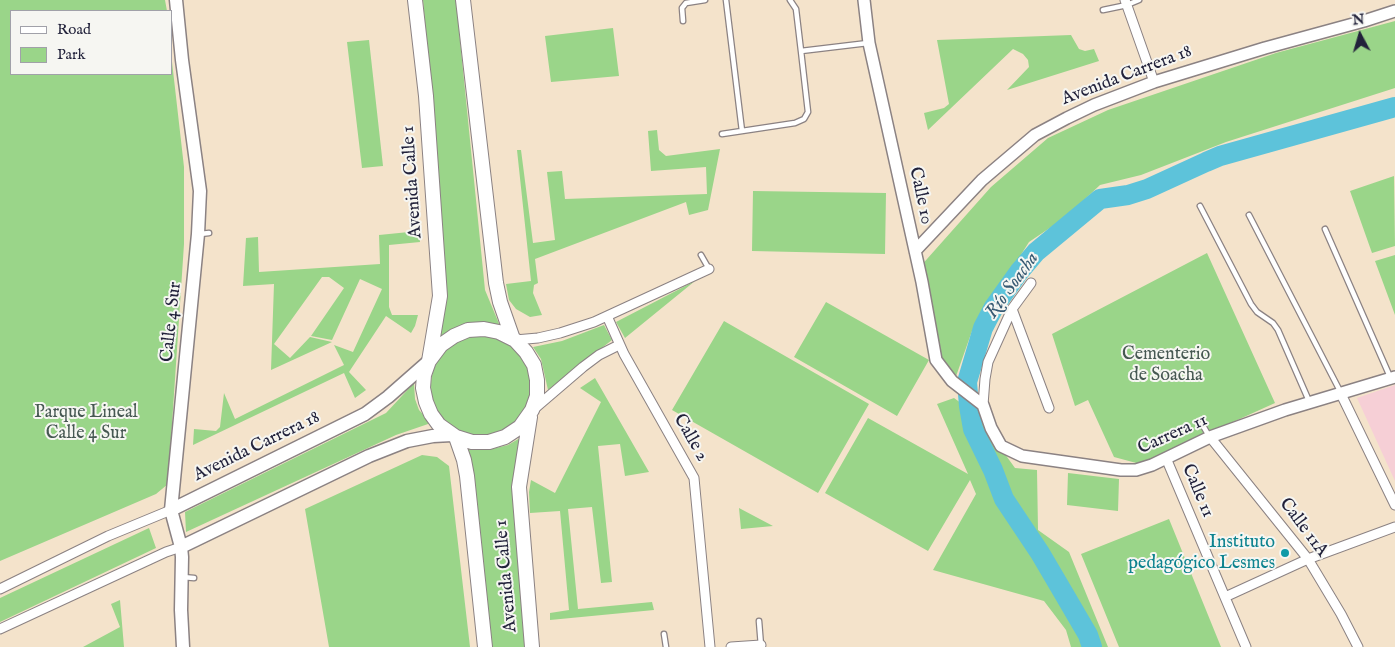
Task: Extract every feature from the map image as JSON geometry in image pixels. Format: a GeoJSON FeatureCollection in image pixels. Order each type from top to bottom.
{"type":"FeatureCollection","features":[{"type":"Feature","properties":{"kind":"main road","name":"Calle 4 Sur"},"geometry":{"type":"LineString","coordinates":[[176,0],[204,233],[171,510],[188,578],[181,610],[183,647]]}},
{"type":"Feature","properties":{"kind":"main road","name":"Avenida Calle 1"},"geometry":{"type":"LineString","coordinates":[[415,0],[426,106],[440,296],[429,361]]}},
{"type":"Feature","properties":{"kind":"main road"},"geometry":{"type":"LineString","coordinates":[[429,361],[424,375],[423,388],[426,402],[438,424],[454,436],[472,442],[489,442],[505,437],[520,427],[531,412],[537,396],[537,380],[534,365],[526,352],[514,340],[500,302],[496,283],[462,0]]}},
{"type":"Feature","properties":{"kind":"main road","name":"Avenida Carrera 18"},"geometry":{"type":"LineString","coordinates":[[171,510],[365,414],[388,397],[429,361],[434,352],[454,336],[468,330],[484,329],[499,332],[514,340]]}},
{"type":"Feature","properties":{"kind":"main road","name":"Avenida Calle 1"},"geometry":{"type":"LineString","coordinates":[[531,412],[518,488],[532,647]]}},
{"type":"Feature","properties":{"kind":"main road"},"geometry":{"type":"LineString","coordinates":[[181,546],[369,456],[407,441],[433,436],[454,436]]}},
{"type":"Feature","properties":{"kind":"main road","name":"Avenida Calle 1"},"geometry":{"type":"LineString","coordinates":[[454,436],[464,460],[467,476],[485,647]]}},
{"type":"Feature","properties":{"kind":"street","name":"Calle 10"},"geometry":{"type":"LineString","coordinates":[[864,0],[869,43],[922,282],[936,360],[952,381],[980,403]]}},
{"type":"Feature","properties":{"kind":"street"},"geometry":{"type":"LineString","coordinates":[[1126,2],[1154,82]]}},
{"type":"Feature","properties":{"kind":"street","name":"Avenida Carrera 18"},"geometry":{"type":"LineString","coordinates":[[915,251],[982,180],[1036,135],[1094,105],[1154,82],[1265,48],[1395,12]]}},
{"type":"Feature","properties":{"kind":"street","name":"Avenida Carrera 18"},"geometry":{"type":"LineString","coordinates":[[514,340],[560,333],[594,322],[709,269]]}},
{"type":"Feature","properties":{"kind":"street"},"geometry":{"type":"LineString","coordinates":[[980,403],[988,362],[1012,309],[1031,283]]}},
{"type":"Feature","properties":{"kind":"street"},"geometry":{"type":"LineString","coordinates":[[1012,309],[1049,408]]}},
{"type":"Feature","properties":{"kind":"street","name":"Calle 2"},"geometry":{"type":"LineString","coordinates":[[607,316],[619,345],[694,478],[710,647]]}},
{"type":"Feature","properties":{"kind":"street"},"geometry":{"type":"LineString","coordinates":[[531,412],[583,367],[619,345]]}},
{"type":"Feature","properties":{"kind":"street","name":"Carrera 11"},"geometry":{"type":"LineString","coordinates":[[980,403],[1001,446],[1022,456],[1122,470],[1136,470],[1152,465],[1210,437],[1309,402],[1393,378]]}},
{"type":"Feature","properties":{"kind":"street"},"geometry":{"type":"LineString","coordinates":[[1342,394],[1395,505]]}},
{"type":"Feature","properties":{"kind":"street","name":"Calle 11A"},"geometry":{"type":"LineString","coordinates":[[1210,437],[1308,559],[1341,614],[1358,647]]}},
{"type":"Feature","properties":{"kind":"street","name":"Calle 11"},"geometry":{"type":"LineString","coordinates":[[1166,458],[1246,647]]}},
{"type":"Feature","properties":{"kind":"street","name":"Avenida Carrera 18"},"geometry":{"type":"LineString","coordinates":[[0,588],[108,536],[171,510]]}},
{"type":"Feature","properties":{"kind":"street"},"geometry":{"type":"LineString","coordinates":[[1225,598],[1308,559],[1395,527]]}},
{"type":"Feature","properties":{"kind":"street"},"geometry":{"type":"LineString","coordinates":[[0,629],[181,546]]}},
{"type":"Feature","properties":{"kind":"street"},"geometry":{"type":"LineString","coordinates":[[731,647],[761,646]]}},
{"type":"Feature","properties":{"kind":"lane"},"geometry":{"type":"LineString","coordinates":[[684,21],[682,8],[686,3],[705,0]]}},
{"type":"Feature","properties":{"kind":"lane"},"geometry":{"type":"LineString","coordinates":[[726,0],[742,131]]}},
{"type":"Feature","properties":{"kind":"lane"},"geometry":{"type":"LineString","coordinates":[[722,134],[794,123],[804,119],[808,112],[796,9],[790,0]]}},
{"type":"Feature","properties":{"kind":"lane"},"geometry":{"type":"LineString","coordinates":[[1103,10],[1126,2],[1139,0]]}},
{"type":"Feature","properties":{"kind":"lane"},"geometry":{"type":"LineString","coordinates":[[801,51],[869,43]]}},
{"type":"Feature","properties":{"kind":"lane"},"geometry":{"type":"LineString","coordinates":[[1200,206],[1251,304],[1257,312],[1278,330],[1309,402]]}},
{"type":"Feature","properties":{"kind":"lane"},"geometry":{"type":"LineString","coordinates":[[1249,215],[1342,394]]}},
{"type":"Feature","properties":{"kind":"lane"},"geometry":{"type":"LineString","coordinates":[[1325,229],[1393,378]]}},
{"type":"Feature","properties":{"kind":"lane"},"geometry":{"type":"LineString","coordinates":[[701,254],[709,269]]}},
{"type":"Feature","properties":{"kind":"lane"},"geometry":{"type":"LineString","coordinates":[[1202,424],[1210,437]]}},
{"type":"Feature","properties":{"kind":"lane"},"geometry":{"type":"LineString","coordinates":[[759,621],[761,646]]}},
{"type":"Feature","properties":{"kind":"lane"},"geometry":{"type":"LineString","coordinates":[[664,634],[666,647]]}},
{"type":"Feature","properties":{"kind":"shaded area"},"geometry":{"type":"Polygon","coordinates":[[[1395,385],[1395,481],[1357,398],[1395,385]]]}},
{"type":"Feature","properties":{"kind":"green space","name":"Parque Lineal Calle 4 Sur"},"geometry":{"type":"Polygon","coordinates":[[[0,0],[165,0],[167,10],[10,10],[10,75],[172,75],[172,62],[184,167],[184,244],[168,484],[156,494],[0,561],[0,0]]]}},
{"type":"Feature","properties":{"kind":"green space"},"geometry":{"type":"Polygon","coordinates":[[[423,0],[456,0],[485,290],[500,326],[440,338],[447,295],[423,0]]]}},
{"type":"Feature","properties":{"kind":"green space"},"geometry":{"type":"Polygon","coordinates":[[[1395,21],[1395,88],[1226,142],[1141,175],[1100,185],[1066,217],[1029,242],[972,331],[954,382],[939,358],[919,268],[991,187],[1048,138],[1108,110],[1276,53],[1395,21]]]}},
{"type":"Feature","properties":{"kind":"green space"},"geometry":{"type":"Polygon","coordinates":[[[613,28],[619,76],[551,82],[545,36],[613,28]]]}},
{"type":"Feature","properties":{"kind":"green space"},"geometry":{"type":"Polygon","coordinates":[[[1071,35],[1079,49],[1085,51],[1094,49],[1099,61],[1007,90],[1029,67],[1028,60],[1023,54],[1013,49],[928,130],[924,113],[944,108],[949,104],[937,40],[1071,35]]]}},
{"type":"Feature","properties":{"kind":"green space"},"geometry":{"type":"Polygon","coordinates":[[[369,40],[383,166],[362,168],[347,42],[369,40]]]}},
{"type":"Feature","properties":{"kind":"green space"},"geometry":{"type":"Polygon","coordinates":[[[657,130],[659,150],[666,156],[720,149],[708,210],[689,215],[686,202],[535,259],[538,283],[534,285],[533,293],[542,315],[530,317],[516,309],[509,300],[506,284],[531,281],[517,150],[521,150],[533,243],[555,240],[547,172],[562,171],[565,199],[707,194],[706,167],[651,171],[648,131],[657,130]]]}},
{"type":"Feature","properties":{"kind":"green space"},"geometry":{"type":"Polygon","coordinates":[[[1394,176],[1395,246],[1372,253],[1350,191],[1394,176]]]}},
{"type":"Feature","properties":{"kind":"green space"},"geometry":{"type":"Polygon","coordinates":[[[753,191],[886,193],[885,254],[752,251],[753,191]]]}},
{"type":"Feature","properties":{"kind":"green space"},"geometry":{"type":"Polygon","coordinates":[[[419,231],[420,242],[389,245],[389,307],[392,315],[418,315],[415,326],[411,333],[386,316],[349,372],[366,390],[355,398],[344,373],[193,445],[194,429],[216,431],[220,427],[224,393],[235,419],[344,365],[334,345],[353,352],[382,289],[360,279],[332,340],[311,336],[344,288],[329,277],[322,277],[274,344],[290,358],[310,337],[332,342],[271,370],[274,284],[243,286],[246,238],[258,237],[259,272],[380,264],[379,235],[419,231]]]}},
{"type":"Feature","properties":{"kind":"green space","name":"Cementerio de Soacha"},"geometry":{"type":"Polygon","coordinates":[[[1207,253],[1275,403],[1140,464],[1114,457],[1088,400],[1075,406],[1052,334],[1207,253]]]}},
{"type":"Feature","properties":{"kind":"green space"},"geometry":{"type":"Polygon","coordinates":[[[1395,255],[1395,315],[1375,261],[1395,255]]]}},
{"type":"Feature","properties":{"kind":"green space"},"geometry":{"type":"Polygon","coordinates":[[[695,281],[625,338],[616,322],[695,281]]]}},
{"type":"Feature","properties":{"kind":"green space"},"geometry":{"type":"Polygon","coordinates":[[[826,302],[929,360],[897,416],[794,357],[826,302]]]}},
{"type":"Feature","properties":{"kind":"green space"},"geometry":{"type":"Polygon","coordinates":[[[724,321],[869,404],[818,493],[672,410],[724,321]]]}},
{"type":"Feature","properties":{"kind":"green space"},"geometry":{"type":"Polygon","coordinates":[[[604,325],[612,340],[548,390],[541,359],[533,347],[562,341],[604,325]]]}},
{"type":"Feature","properties":{"kind":"green space"},"geometry":{"type":"Polygon","coordinates":[[[481,336],[500,340],[517,350],[527,367],[531,386],[527,405],[517,422],[500,432],[481,436],[462,432],[445,422],[435,405],[431,386],[435,367],[445,350],[462,340],[481,336]]]}},
{"type":"Feature","properties":{"kind":"green space"},"geometry":{"type":"Polygon","coordinates":[[[595,378],[649,472],[625,476],[620,444],[598,446],[612,582],[601,583],[592,507],[568,509],[578,609],[652,602],[654,610],[550,620],[550,613],[569,610],[560,511],[530,513],[529,492],[531,480],[555,493],[601,402],[580,388],[595,378]]]}},
{"type":"Feature","properties":{"kind":"green space"},"geometry":{"type":"Polygon","coordinates":[[[414,383],[415,399],[419,410],[431,423],[396,435],[186,532],[185,512],[386,413],[414,383]]]}},
{"type":"Feature","properties":{"kind":"green space"},"geometry":{"type":"Polygon","coordinates":[[[954,398],[976,414],[1015,468],[1037,470],[1038,530],[1069,552],[1108,647],[1071,647],[1066,630],[1044,601],[933,570],[976,494],[970,480],[928,551],[825,493],[868,418],[968,474],[937,404],[954,398]]]}},
{"type":"Feature","properties":{"kind":"green space"},"geometry":{"type":"Polygon","coordinates":[[[520,438],[528,647],[490,647],[461,446],[492,449],[508,445],[520,438]]]}},
{"type":"Feature","properties":{"kind":"green space"},"geometry":{"type":"Polygon","coordinates":[[[422,455],[437,457],[449,466],[470,647],[329,647],[305,509],[422,455]]]}},
{"type":"Feature","properties":{"kind":"green space"},"geometry":{"type":"Polygon","coordinates":[[[1068,473],[1119,479],[1118,511],[1067,505],[1068,473]]]}},
{"type":"Feature","properties":{"kind":"green space"},"geometry":{"type":"Polygon","coordinates":[[[739,508],[773,526],[741,529],[739,508]]]}},
{"type":"Feature","properties":{"kind":"green space"},"geometry":{"type":"Polygon","coordinates":[[[1169,519],[1221,647],[1119,647],[1081,554],[1169,519]]]}},
{"type":"Feature","properties":{"kind":"green space"},"geometry":{"type":"Polygon","coordinates":[[[149,528],[156,548],[0,622],[0,598],[149,528]]]}},
{"type":"Feature","properties":{"kind":"green space"},"geometry":{"type":"Polygon","coordinates":[[[120,600],[124,647],[83,647],[120,627],[111,604],[120,600]]]}},
{"type":"Feature","properties":{"kind":"waterway","name":"Río Soacha"},"geometry":{"type":"LineString","coordinates":[[1092,647],[1088,635],[1040,553],[1004,499],[993,470],[973,429],[967,382],[983,328],[994,307],[1036,252],[1100,199],[1128,195],[1147,189],[1220,156],[1395,107]]}},
{"type":"Feature","properties":{"kind":"place","name":"Instituto pedagógico Lesmes"},"geometry":{"type":"Point","coordinates":[1285,553]}}]}
